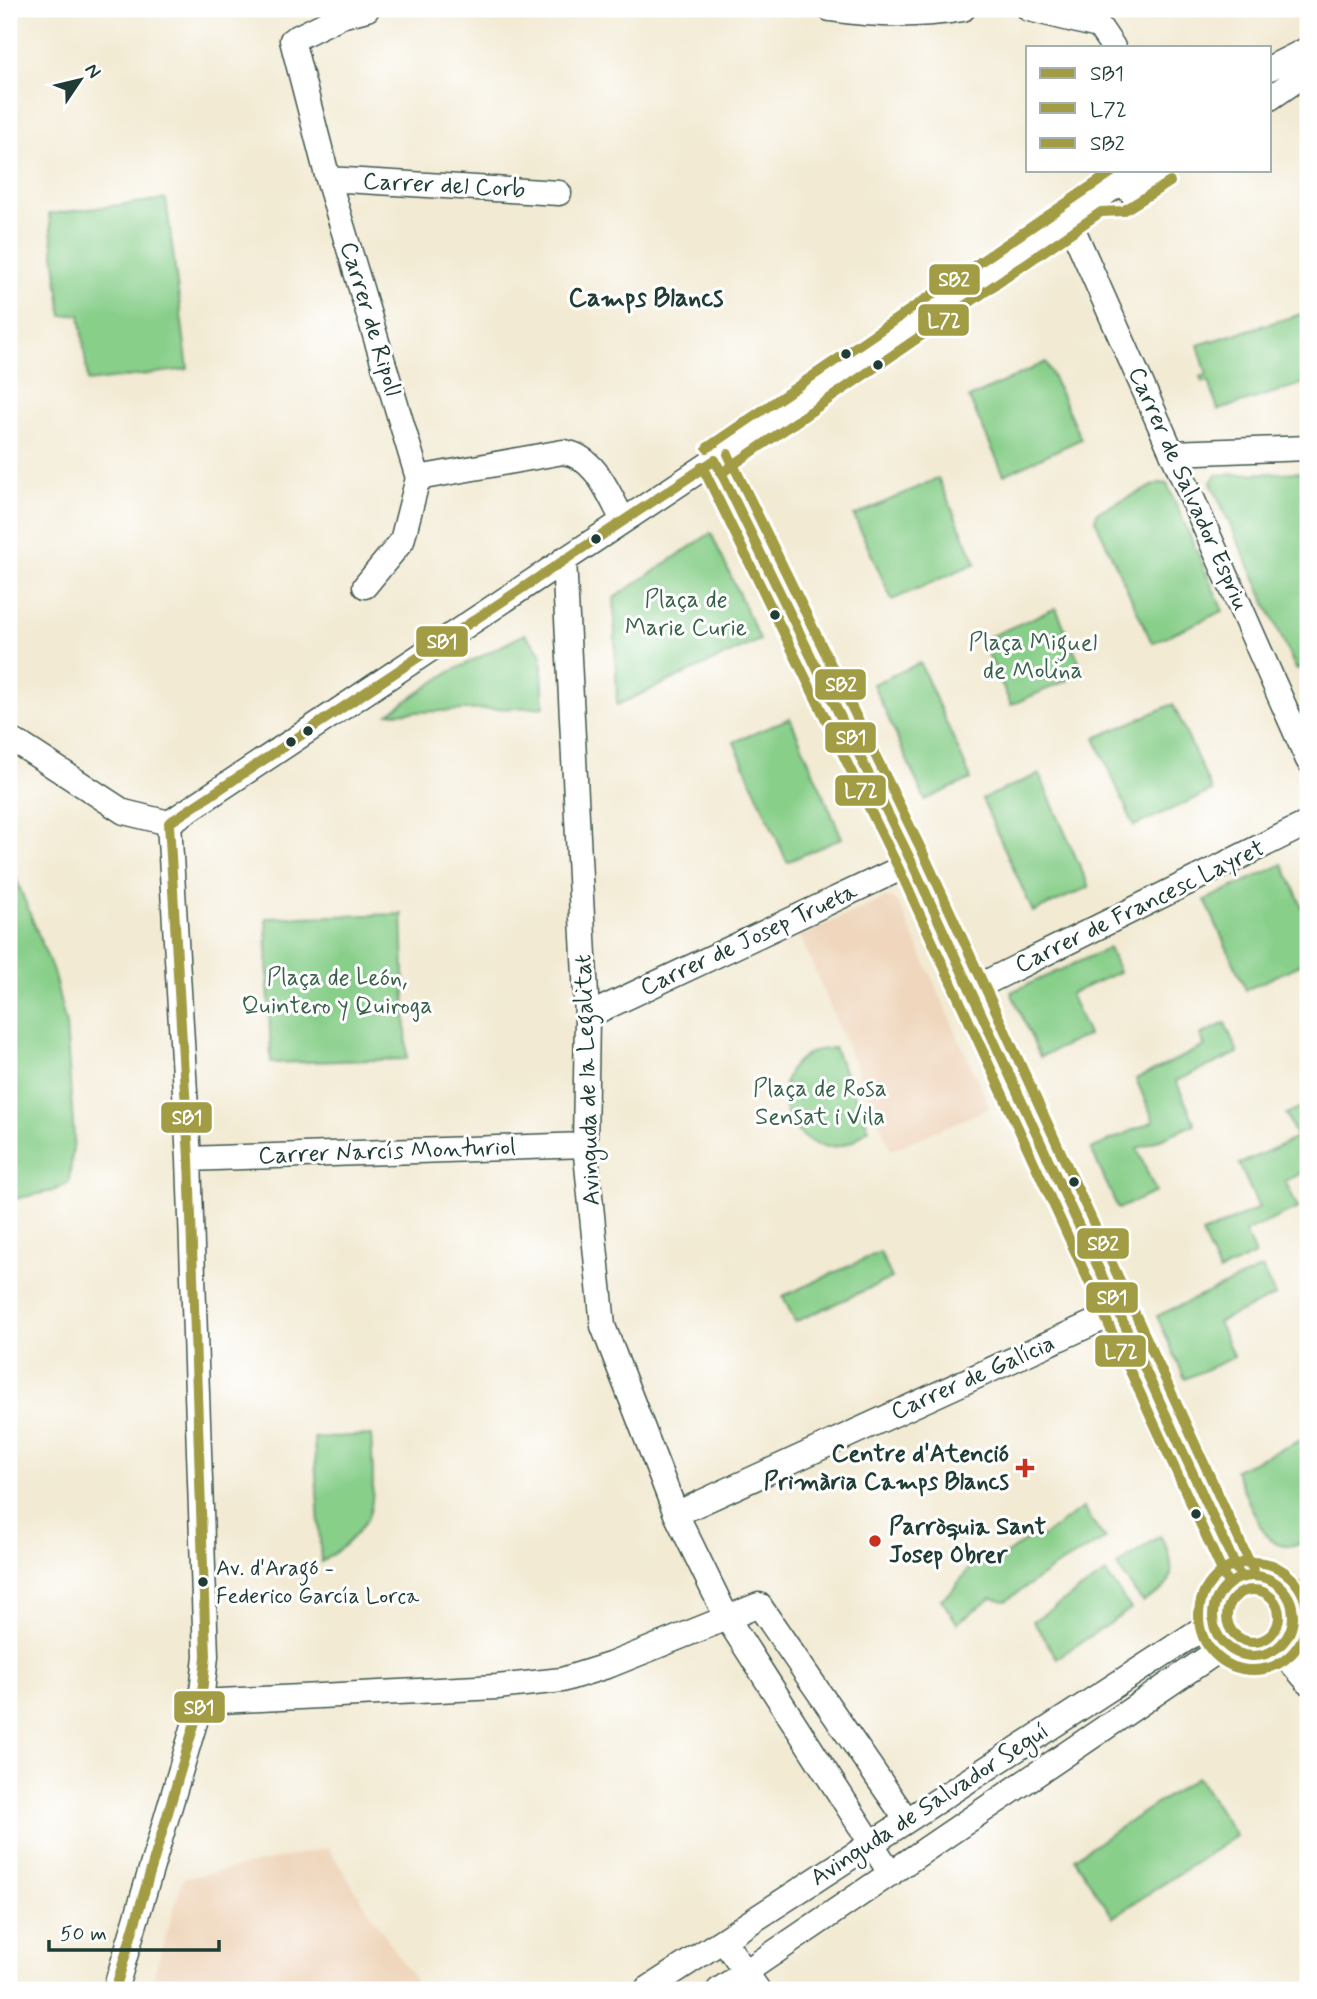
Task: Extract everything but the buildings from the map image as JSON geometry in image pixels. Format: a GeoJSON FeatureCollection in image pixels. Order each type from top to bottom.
{"type":"FeatureCollection","features":[{"type":"Feature","properties":{"kind":"street","name":"Carrer de Ripoll"},"geometry":{"type":"LineString","coordinates":[[367,9],[341,16],[292,40],[328,179],[418,478]]}},
{"type":"Feature","properties":{"kind":"street"},"geometry":{"type":"LineString","coordinates":[[830,9],[893,16],[963,9]]}},
{"type":"Feature","properties":{"kind":"street"},"geometry":{"type":"LineString","coordinates":[[1029,9],[1092,17],[1112,46]]}},
{"type":"Feature","properties":{"kind":"street"},"geometry":{"type":"LineString","coordinates":[[1272,67],[1308,49]]}},
{"type":"Feature","properties":{"kind":"street"},"geometry":{"type":"LineString","coordinates":[[1272,82],[1308,72]]}},
{"type":"Feature","properties":{"kind":"street"},"geometry":{"type":"LineString","coordinates":[[1272,97],[1308,72]]}},
{"type":"Feature","properties":{"kind":"street"},"geometry":{"type":"LineString","coordinates":[[1097,198],[1108,177],[1115,172]]}},
{"type":"Feature","properties":{"kind":"street"},"geometry":{"type":"LineString","coordinates":[[9,740],[124,811],[169,823],[715,460],[1136,172]]}},
{"type":"Feature","properties":{"kind":"street"},"geometry":{"type":"LineString","coordinates":[[1097,198],[1118,199],[1159,172]]}},
{"type":"Feature","properties":{"kind":"street","name":"Carrer del Corb"},"geometry":{"type":"LineString","coordinates":[[328,179],[559,193]]}},
{"type":"Feature","properties":{"kind":"street","name":"Carrer de Salvador Espriu"},"geometry":{"type":"LineString","coordinates":[[1068,218],[1308,760]]}},
{"type":"Feature","properties":{"kind":"street"},"geometry":{"type":"LineString","coordinates":[[1172,453],[1308,448]]}},
{"type":"Feature","properties":{"kind":"street"},"geometry":{"type":"LineString","coordinates":[[365,586],[402,541],[418,478],[572,453],[585,460],[598,476],[623,520]]}},
{"type":"Feature","properties":{"kind":"street"},"geometry":{"type":"LineString","coordinates":[[715,460],[912,863],[1241,1578]]}},
{"type":"Feature","properties":{"kind":"street","name":"Avinguda de la Legalitat"},"geometry":{"type":"LineString","coordinates":[[564,559],[587,1016],[585,1145],[603,1326],[676,1514],[727,1619],[891,1874]]}},
{"type":"Feature","properties":{"kind":"street"},"geometry":{"type":"LineString","coordinates":[[115,1990],[201,1702],[206,1656],[189,1159],[169,823]]}},
{"type":"Feature","properties":{"kind":"street","name":"Carrer de Francesc Layret"},"geometry":{"type":"LineString","coordinates":[[971,990],[1308,823]]}},
{"type":"Feature","properties":{"kind":"street","name":"Carrer de Josep Trueta"},"geometry":{"type":"LineString","coordinates":[[587,1016],[912,863]]}},
{"type":"Feature","properties":{"kind":"street","name":"Carrer Narcís Monturiol"},"geometry":{"type":"LineString","coordinates":[[189,1159],[585,1145]]}},
{"type":"Feature","properties":{"kind":"street","name":"Carrer de Galícia"},"geometry":{"type":"LineString","coordinates":[[676,1514],[1117,1312]]}},
{"type":"Feature","properties":{"kind":"street"},"geometry":{"type":"LineString","coordinates":[[1241,1578],[1264,1578],[1298,1592],[1289,1632],[1278,1647],[1260,1656],[1247,1656],[1225,1646],[1216,1633],[1214,1604],[1223,1588],[1241,1578]]}},
{"type":"Feature","properties":{"kind":"street"},"geometry":{"type":"LineString","coordinates":[[201,1702],[497,1688],[562,1680],[610,1665],[759,1605],[906,1819]]}},
{"type":"Feature","properties":{"kind":"street","name":"Avinguda de Salvador Seguí"},"geometry":{"type":"LineString","coordinates":[[646,1990],[1214,1621]]}},
{"type":"Feature","properties":{"kind":"street","name":"Avinguda de Salvador Seguí"},"geometry":{"type":"LineString","coordinates":[[719,1990],[752,1982],[891,1874],[1225,1646]]}},
{"type":"Feature","properties":{"kind":"street"},"geometry":{"type":"LineString","coordinates":[[1278,1647],[1308,1682]]}},
{"type":"Feature","properties":{"kind":"street"},"geometry":{"type":"LineString","coordinates":[[723,1940],[752,1982]]}},
{"type":"Feature","properties":{"kind":"shaded area"},"geometry":{"type":"Polygon","coordinates":[[[888,897],[898,902],[990,1108],[891,1150],[800,936],[888,897]]]}},
{"type":"Feature","properties":{"kind":"shaded area"},"geometry":{"type":"Polygon","coordinates":[[[328,1848],[421,1990],[149,1990],[183,1879],[328,1848]]]}},
{"type":"Feature","properties":{"kind":"green space"},"geometry":{"type":"Polygon","coordinates":[[[166,199],[188,369],[88,382],[80,314],[62,316],[49,214],[166,199]]]}},
{"type":"Feature","properties":{"kind":"green space"},"geometry":{"type":"Polygon","coordinates":[[[1308,312],[1308,382],[1218,410],[1209,381],[1202,382],[1200,377],[1207,375],[1198,345],[1308,312]]]}},
{"type":"Feature","properties":{"kind":"green space"},"geometry":{"type":"Polygon","coordinates":[[[1046,362],[1081,439],[1004,475],[969,398],[1046,362]]]}},
{"type":"Feature","properties":{"kind":"green space"},"geometry":{"type":"Polygon","coordinates":[[[1308,472],[1308,666],[1296,669],[1211,482],[1216,475],[1308,472]]]}},
{"type":"Feature","properties":{"kind":"green space"},"geometry":{"type":"Polygon","coordinates":[[[938,478],[976,563],[892,600],[854,516],[938,478]]]}},
{"type":"Feature","properties":{"kind":"green space"},"geometry":{"type":"Polygon","coordinates":[[[1159,483],[1167,484],[1223,611],[1152,643],[1095,520],[1097,512],[1159,483]]]}},
{"type":"Feature","properties":{"kind":"green space","name":"Plaça de Marie Curie"},"geometry":{"type":"Polygon","coordinates":[[[711,533],[760,640],[617,705],[614,598],[711,533]]]}},
{"type":"Feature","properties":{"kind":"green space","name":"Plaça Miguel de Molina"},"geometry":{"type":"Polygon","coordinates":[[[1056,608],[1084,673],[1011,705],[982,640],[1056,608]]]}},
{"type":"Feature","properties":{"kind":"green space"},"geometry":{"type":"Polygon","coordinates":[[[525,634],[541,653],[544,707],[389,713],[446,674],[525,634]]]}},
{"type":"Feature","properties":{"kind":"green space"},"geometry":{"type":"Polygon","coordinates":[[[920,663],[971,779],[925,800],[873,684],[920,663]]]}},
{"type":"Feature","properties":{"kind":"green space"},"geometry":{"type":"Polygon","coordinates":[[[1173,704],[1212,791],[1134,826],[1095,738],[1173,704]]]}},
{"type":"Feature","properties":{"kind":"green space"},"geometry":{"type":"Polygon","coordinates":[[[790,718],[842,838],[787,862],[734,742],[790,718]]]}},
{"type":"Feature","properties":{"kind":"green space"},"geometry":{"type":"Polygon","coordinates":[[[1039,774],[1089,887],[1033,912],[982,799],[1039,774]]]}},
{"type":"Feature","properties":{"kind":"green space"},"geometry":{"type":"Polygon","coordinates":[[[9,861],[53,971],[66,1025],[74,1138],[69,1183],[53,1191],[9,1200],[9,861]]]}},
{"type":"Feature","properties":{"kind":"green space"},"geometry":{"type":"Polygon","coordinates":[[[1283,864],[1308,919],[1308,961],[1246,990],[1205,900],[1283,864]]]}},
{"type":"Feature","properties":{"kind":"green space","name":"Plaça de León, Quintero y Quiroga"},"geometry":{"type":"Polygon","coordinates":[[[402,914],[407,1059],[271,1063],[266,918],[402,914]]]}},
{"type":"Feature","properties":{"kind":"green space"},"geometry":{"type":"Polygon","coordinates":[[[1109,948],[1119,972],[1070,994],[1088,1035],[1040,1057],[1011,992],[1109,948]]]}},
{"type":"Feature","properties":{"kind":"green space"},"geometry":{"type":"Polygon","coordinates":[[[1225,1023],[1238,1053],[1176,1081],[1195,1124],[1137,1149],[1156,1192],[1118,1209],[1091,1149],[1154,1121],[1136,1079],[1205,1046],[1200,1035],[1225,1023]]]}},
{"type":"Feature","properties":{"kind":"green space","name":"Plaça de Rosa Sensat i Vila"},"geometry":{"type":"Polygon","coordinates":[[[834,1048],[869,1129],[851,1142],[831,1147],[813,1143],[798,1132],[788,1116],[784,1099],[786,1081],[795,1064],[812,1052],[834,1048]]]}},
{"type":"Feature","properties":{"kind":"green space"},"geometry":{"type":"Polygon","coordinates":[[[1308,1104],[1308,1170],[1285,1181],[1298,1208],[1245,1232],[1255,1255],[1219,1272],[1202,1234],[1259,1208],[1239,1164],[1297,1138],[1286,1114],[1308,1104]]]}},
{"type":"Feature","properties":{"kind":"green space"},"geometry":{"type":"Polygon","coordinates":[[[880,1252],[892,1278],[795,1322],[783,1296],[880,1252]]]}},
{"type":"Feature","properties":{"kind":"green space"},"geometry":{"type":"Polygon","coordinates":[[[1262,1268],[1275,1296],[1218,1322],[1234,1357],[1185,1379],[1157,1316],[1262,1268]]]}},
{"type":"Feature","properties":{"kind":"green space"},"geometry":{"type":"Polygon","coordinates":[[[371,1435],[373,1489],[368,1517],[347,1542],[321,1562],[314,1438],[371,1435]]]}},
{"type":"Feature","properties":{"kind":"green space"},"geometry":{"type":"Polygon","coordinates":[[[1308,1437],[1308,1542],[1298,1545],[1281,1544],[1271,1540],[1263,1530],[1235,1470],[1308,1437]]]}},
{"type":"Feature","properties":{"kind":"green space"},"geometry":{"type":"Polygon","coordinates":[[[1083,1508],[1105,1539],[1053,1568],[1006,1601],[991,1598],[957,1623],[941,1599],[951,1592],[975,1561],[992,1564],[1031,1537],[1040,1538],[1083,1508]]]}},
{"type":"Feature","properties":{"kind":"green space"},"geometry":{"type":"Polygon","coordinates":[[[1160,1536],[1171,1561],[1171,1574],[1161,1591],[1142,1602],[1117,1566],[1160,1536]]]}},
{"type":"Feature","properties":{"kind":"green space"},"geometry":{"type":"Polygon","coordinates":[[[1106,1573],[1131,1609],[1057,1658],[1033,1621],[1106,1573]]]}},
{"type":"Feature","properties":{"kind":"green space"},"geometry":{"type":"Polygon","coordinates":[[[1197,1777],[1236,1836],[1113,1917],[1074,1858],[1197,1777]]]}},
{"type":"Feature","properties":{"kind":"transit line","name":"SB2"},"geometry":{"type":"LineString","coordinates":[[707,448],[1112,172]]}},
{"type":"Feature","properties":{"kind":"transit line","name":"L72"},"geometry":{"type":"LineString","coordinates":[[723,472],[1101,212],[1123,211],[1170,182]]}},
{"type":"Feature","properties":{"kind":"transit line","name":"SB2"},"geometry":{"type":"LineString","coordinates":[[728,454],[925,857],[1254,1572]]}},
{"type":"Feature","properties":{"kind":"transit line","name":"SB1"},"geometry":{"type":"LineString","coordinates":[[715,460],[912,863],[1241,1578]]}},
{"type":"Feature","properties":{"kind":"transit line","name":"SB1"},"geometry":{"type":"LineString","coordinates":[[169,823],[715,460]]}},
{"type":"Feature","properties":{"kind":"transit line","name":"L72"},"geometry":{"type":"LineString","coordinates":[[702,466],[899,869],[1228,1584]]}},
{"type":"Feature","properties":{"kind":"transit line","name":"SB1"},"geometry":{"type":"LineString","coordinates":[[115,1990],[201,1702],[206,1656],[189,1159],[169,823]]}},
{"type":"Feature","properties":{"kind":"transit line","name":"L72"},"geometry":{"type":"LineString","coordinates":[[1253,1562],[1274,1566],[1291,1578],[1303,1595],[1307,1616],[1303,1637],[1291,1654],[1274,1666],[1253,1670],[1232,1666],[1215,1654],[1203,1637],[1199,1616],[1203,1595],[1215,1578],[1232,1566],[1253,1562]]}},
{"type":"Feature","properties":{"kind":"transit line","name":"SB1"},"geometry":{"type":"LineString","coordinates":[[1253,1576],[1268,1579],[1281,1588],[1290,1601],[1293,1616],[1290,1631],[1281,1644],[1268,1653],[1253,1656],[1238,1653],[1225,1644],[1216,1631],[1213,1616],[1216,1601],[1225,1588],[1238,1579],[1253,1576]]}},
{"type":"Feature","properties":{"kind":"transit line","name":"SB2"},"geometry":{"type":"LineString","coordinates":[[1253,1590],[1263,1592],[1271,1598],[1277,1606],[1279,1616],[1277,1626],[1271,1634],[1263,1640],[1253,1642],[1243,1640],[1235,1634],[1229,1626],[1227,1616],[1229,1606],[1235,1598],[1243,1592],[1253,1590]]}},
{"type":"Feature","properties":{"kind":"place","name":"Centre d'Atenció Primària Camps Blancs"},"geometry":{"type":"Point","coordinates":[1025,1468]}},
{"type":"Feature","properties":{"kind":"place","name":"Parròquia Sant Josep Obrer"},"geometry":{"type":"Point","coordinates":[875,1541]}},
{"type":"Feature","properties":{"kind":"place","name":"Av. d'Aragó - Federico García Lorca"},"geometry":{"type":"Point","coordinates":[203,1582]}},
{"type":"Feature","properties":{"kind":"district","name":"Camps Blancs"},"geometry":{"type":"Point","coordinates":[646,299]}}]}
